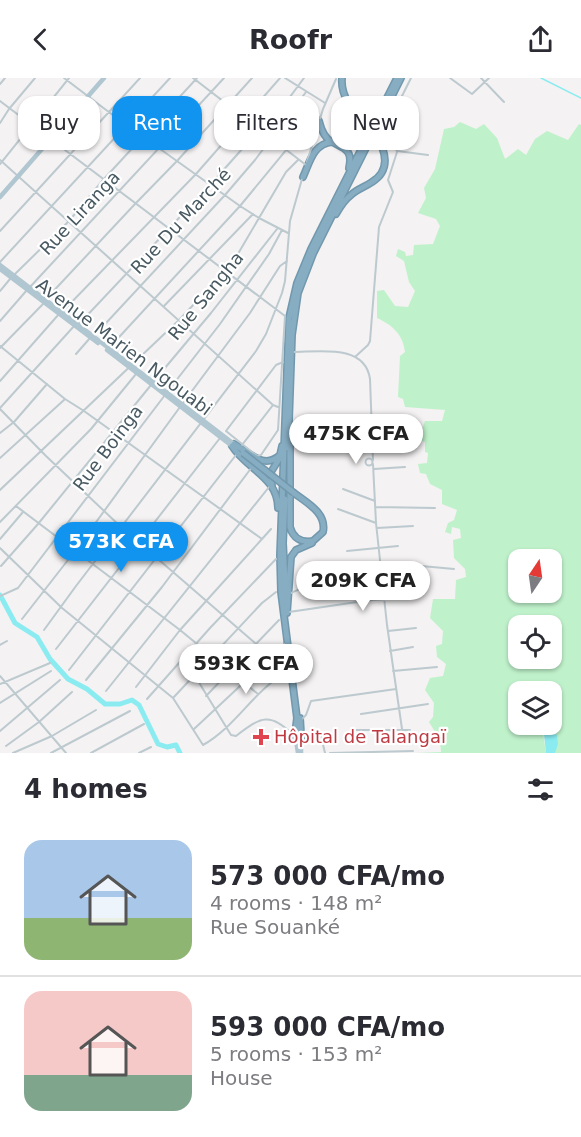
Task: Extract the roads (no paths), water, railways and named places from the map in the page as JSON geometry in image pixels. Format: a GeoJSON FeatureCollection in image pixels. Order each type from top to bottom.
{"type":"FeatureCollection","features":[{"type":"Feature","properties":{"kind":"highway"},"geometry":{"type":"LineString","coordinates":[[323,236],[346,199],[372,182],[382,172],[385,164],[383,147],[347,100],[341,87],[342,78]]}},
{"type":"Feature","properties":{"kind":"highway"},"geometry":{"type":"LineString","coordinates":[[279,592],[288,334],[295,293],[306,259],[399,78]]}},
{"type":"Feature","properties":{"kind":"highway"},"geometry":{"type":"LineString","coordinates":[[298,737],[283,543],[292,325],[298,293],[307,266],[399,78]]}},
{"type":"Feature","properties":{"kind":"highway"},"geometry":{"type":"LineString","coordinates":[[319,119],[322,132],[331,141]]}},
{"type":"Feature","properties":{"kind":"highway"},"geometry":{"type":"LineString","coordinates":[[303,177],[316,150],[322,144],[331,142]]}},
{"type":"Feature","properties":{"kind":"highway"},"geometry":{"type":"LineString","coordinates":[[341,187],[349,168],[350,158],[345,150]]}},
{"type":"Feature","properties":{"kind":"highway"},"geometry":{"type":"LineString","coordinates":[[286,394],[280,455],[271,472],[272,486],[278,505],[276,559],[279,592],[298,721]]}},
{"type":"Feature","properties":{"kind":"highway"},"geometry":{"type":"LineString","coordinates":[[289,435],[290,527],[292,534],[299,540],[312,542]]}},
{"type":"Feature","properties":{"kind":"highway"},"geometry":{"type":"LineString","coordinates":[[233,445],[263,461],[273,461],[280,455]]}},
{"type":"Feature","properties":{"kind":"highway"},"geometry":{"type":"LineString","coordinates":[[233,445],[320,513],[324,519],[323,532],[291,556],[287,613]]}},
{"type":"Feature","properties":{"kind":"highway"},"geometry":{"type":"LineString","coordinates":[[242,453],[272,486]]}},
{"type":"Feature","properties":{"kind":"main road"},"geometry":{"type":"LineString","coordinates":[[88,96],[104,78]]}},
{"type":"Feature","properties":{"kind":"main road"},"geometry":{"type":"LineString","coordinates":[[0,197],[41,150]]}},
{"type":"Feature","properties":{"kind":"main road","name":"Avenue Marien Ngouabi"},"geometry":{"type":"LineString","coordinates":[[0,265],[28,289],[233,445]]}},
{"type":"Feature","properties":{"kind":"main road"},"geometry":{"type":"LineString","coordinates":[[92,337],[153,382]]}},
{"type":"Feature","properties":{"kind":"main road"},"geometry":{"type":"LineString","coordinates":[[202,421],[233,445]]}},
{"type":"Feature","properties":{"kind":"main road"},"geometry":{"type":"LineString","coordinates":[[298,737],[300,753]]}},
{"type":"Feature","properties":{"kind":"street"},"geometry":{"type":"LineString","coordinates":[[0,84],[5,78]]}},
{"type":"Feature","properties":{"kind":"street"},"geometry":{"type":"LineString","coordinates":[[0,123],[35,78]]}},
{"type":"Feature","properties":{"kind":"street"},"geometry":{"type":"LineString","coordinates":[[0,231],[140,78]]}},
{"type":"Feature","properties":{"kind":"street"},"geometry":{"type":"LineString","coordinates":[[154,96],[170,78]]}},
{"type":"Feature","properties":{"kind":"street","name":"Rue Liranga"},"geometry":{"type":"LineString","coordinates":[[202,101],[224,78]]}},
{"type":"Feature","properties":{"kind":"street"},"geometry":{"type":"LineString","coordinates":[[236,96],[252,78]]}},
{"type":"Feature","properties":{"kind":"street"},"geometry":{"type":"LineString","coordinates":[[264,96],[280,78]]}},
{"type":"Feature","properties":{"kind":"street"},"geometry":{"type":"LineString","coordinates":[[285,78],[325,103]]}},
{"type":"Feature","properties":{"kind":"street"},"geometry":{"type":"LineString","coordinates":[[290,96],[304,78]]}},
{"type":"Feature","properties":{"kind":"street"},"geometry":{"type":"LineString","coordinates":[[355,357],[370,341],[379,227],[393,192],[388,180],[397,151],[392,134],[392,122],[396,108],[411,78]]}},
{"type":"Feature","properties":{"kind":"street"},"geometry":{"type":"LineString","coordinates":[[450,78],[472,94],[489,78]]}},
{"type":"Feature","properties":{"kind":"street"},"geometry":{"type":"LineString","coordinates":[[481,78],[504,102]]}},
{"type":"Feature","properties":{"kind":"street"},"geometry":{"type":"LineString","coordinates":[[53,96],[67,79],[88,96]]}},
{"type":"Feature","properties":{"kind":"street"},"geometry":{"type":"LineString","coordinates":[[179,96],[195,79],[214,96]]}},
{"type":"Feature","properties":{"kind":"street"},"geometry":{"type":"LineString","coordinates":[[319,119],[336,79]]}},
{"type":"Feature","properties":{"kind":"street","name":"Rue Du Marché"},"geometry":{"type":"LineString","coordinates":[[303,96],[306,92]]}},
{"type":"Feature","properties":{"kind":"street"},"geometry":{"type":"LineString","coordinates":[[0,101],[18,115]]}},
{"type":"Feature","properties":{"kind":"street"},"geometry":{"type":"LineString","coordinates":[[100,105],[112,114]]}},
{"type":"Feature","properties":{"kind":"street"},"geometry":{"type":"LineString","coordinates":[[214,120],[0,347],[65,399],[262,539]]}},
{"type":"Feature","properties":{"kind":"street"},"geometry":{"type":"LineString","coordinates":[[18,140],[1,162],[273,405],[279,407]]}},
{"type":"Feature","properties":{"kind":"street"},"geometry":{"type":"LineString","coordinates":[[0,265],[112,141]]}},
{"type":"Feature","properties":{"kind":"street"},"geometry":{"type":"LineString","coordinates":[[65,150],[284,314],[286,318],[277,434],[261,455],[257,456],[226,430],[256,390],[282,362]]}},
{"type":"Feature","properties":{"kind":"street"},"geometry":{"type":"LineString","coordinates":[[0,291],[12,276],[69,221],[130,150]]}},
{"type":"Feature","properties":{"kind":"street","name":"Rue Liranga"},"geometry":{"type":"LineString","coordinates":[[0,321],[156,150]]}},
{"type":"Feature","properties":{"kind":"street"},"geometry":{"type":"LineString","coordinates":[[161,150],[240,206],[289,233]]}},
{"type":"Feature","properties":{"kind":"street"},"geometry":{"type":"LineString","coordinates":[[0,381],[60,313],[216,150]]}},
{"type":"Feature","properties":{"kind":"street"},"geometry":{"type":"LineString","coordinates":[[241,150],[0,409],[72,482],[255,644]]}},
{"type":"Feature","properties":{"kind":"street","name":"Rue Du Marché"},"geometry":{"type":"LineString","coordinates":[[76,354],[225,195],[262,150]]}},
{"type":"Feature","properties":{"kind":"street"},"geometry":{"type":"LineString","coordinates":[[109,348],[240,206],[285,150],[306,165]]}},
{"type":"Feature","properties":{"kind":"street"},"geometry":{"type":"LineString","coordinates":[[44,630],[266,334],[277,310],[285,281],[292,214],[310,150]]}},
{"type":"Feature","properties":{"kind":"street"},"geometry":{"type":"LineString","coordinates":[[397,151],[428,155]]}},
{"type":"Feature","properties":{"kind":"street"},"geometry":{"type":"LineString","coordinates":[[0,490],[179,320],[224,271],[238,254],[288,168],[298,160]]}},
{"type":"Feature","properties":{"kind":"street"},"geometry":{"type":"LineString","coordinates":[[164,306],[253,214]]}},
{"type":"Feature","properties":{"kind":"street","name":"Rue Sangha"},"geometry":{"type":"LineString","coordinates":[[1,566],[194,333],[277,228]]}},
{"type":"Feature","properties":{"kind":"street","name":"Rue Boinga"},"geometry":{"type":"LineString","coordinates":[[0,596],[15,590],[57,537],[220,324],[269,254],[282,230]]}},
{"type":"Feature","properties":{"kind":"street"},"geometry":{"type":"LineString","coordinates":[[22,619],[146,456],[260,298],[280,266],[287,261]]}},
{"type":"Feature","properties":{"kind":"street"},"geometry":{"type":"LineString","coordinates":[[292,352],[334,352],[355,357],[363,362],[369,374],[376,523],[390,651],[402,729]]}},
{"type":"Feature","properties":{"kind":"street"},"geometry":{"type":"LineString","coordinates":[[0,522],[97,421],[138,373]]}},
{"type":"Feature","properties":{"kind":"street"},"geometry":{"type":"LineString","coordinates":[[0,433],[14,422],[47,384]]}},
{"type":"Feature","properties":{"kind":"street"},"geometry":{"type":"LineString","coordinates":[[0,458],[65,399]]}},
{"type":"Feature","properties":{"kind":"street"},"geometry":{"type":"LineString","coordinates":[[242,445],[273,405]]}},
{"type":"Feature","properties":{"kind":"street"},"geometry":{"type":"LineString","coordinates":[[56,649],[220,437]]}},
{"type":"Feature","properties":{"kind":"street"},"geometry":{"type":"LineString","coordinates":[[372,449],[398,447]]}},
{"type":"Feature","properties":{"kind":"street"},"geometry":{"type":"LineString","coordinates":[[69,670],[203,498],[242,453]]}},
{"type":"Feature","properties":{"kind":"street"},"geometry":{"type":"LineString","coordinates":[[86,680],[174,572],[252,466]]}},
{"type":"Feature","properties":{"kind":"street"},"geometry":{"type":"LineString","coordinates":[[374,469],[405,467]]}},
{"type":"Feature","properties":{"kind":"street"},"geometry":{"type":"LineString","coordinates":[[106,691],[272,486]]}},
{"type":"Feature","properties":{"kind":"street"},"geometry":{"type":"LineString","coordinates":[[343,489],[375,501]]}},
{"type":"Feature","properties":{"kind":"street"},"geometry":{"type":"LineString","coordinates":[[16,506],[180,630],[259,695]]}},
{"type":"Feature","properties":{"kind":"street"},"geometry":{"type":"LineString","coordinates":[[376,507],[435,508]]}},
{"type":"Feature","properties":{"kind":"street"},"geometry":{"type":"LineString","coordinates":[[338,509],[376,523]]}},
{"type":"Feature","properties":{"kind":"street"},"geometry":{"type":"LineString","coordinates":[[0,539],[23,512]]}},
{"type":"Feature","properties":{"kind":"street"},"geometry":{"type":"LineString","coordinates":[[377,528],[413,525]]}},
{"type":"Feature","properties":{"kind":"street"},"geometry":{"type":"LineString","coordinates":[[136,687],[180,630],[271,529]]}},
{"type":"Feature","properties":{"kind":"street"},"geometry":{"type":"LineString","coordinates":[[347,551],[398,546]]}},
{"type":"Feature","properties":{"kind":"street"},"geometry":{"type":"LineString","coordinates":[[0,548],[62,608],[173,698],[203,745],[226,728],[276,679],[288,671]]}},
{"type":"Feature","properties":{"kind":"street"},"geometry":{"type":"LineString","coordinates":[[147,699],[276,559]]}},
{"type":"Feature","properties":{"kind":"street"},"geometry":{"type":"LineString","coordinates":[[381,565],[400,564],[454,569]]}},
{"type":"Feature","properties":{"kind":"street"},"geometry":{"type":"LineString","coordinates":[[324,571],[382,576]]}},
{"type":"Feature","properties":{"kind":"street"},"geometry":{"type":"LineString","coordinates":[[288,594],[299,589],[332,584],[382,581]]}},
{"type":"Feature","properties":{"kind":"street"},"geometry":{"type":"LineString","coordinates":[[173,698],[262,603],[279,592]]}},
{"type":"Feature","properties":{"kind":"street"},"geometry":{"type":"LineString","coordinates":[[287,613],[402,598]]}},
{"type":"Feature","properties":{"kind":"street"},"geometry":{"type":"LineString","coordinates":[[206,696],[279,620]]}},
{"type":"Feature","properties":{"kind":"street"},"geometry":{"type":"LineString","coordinates":[[388,631],[416,628]]}},
{"type":"Feature","properties":{"kind":"street"},"geometry":{"type":"LineString","coordinates":[[0,645],[8,641]]}},
{"type":"Feature","properties":{"kind":"street"},"geometry":{"type":"LineString","coordinates":[[194,729],[285,644]]}},
{"type":"Feature","properties":{"kind":"street"},"geometry":{"type":"LineString","coordinates":[[390,651],[413,647]]}},
{"type":"Feature","properties":{"kind":"street"},"geometry":{"type":"LineString","coordinates":[[0,684],[50,663]]}},
{"type":"Feature","properties":{"kind":"street"},"geometry":{"type":"LineString","coordinates":[[393,670],[437,667]]}},
{"type":"Feature","properties":{"kind":"street"},"geometry":{"type":"LineString","coordinates":[[0,703],[51,671]]}},
{"type":"Feature","properties":{"kind":"street"},"geometry":{"type":"LineString","coordinates":[[0,676],[66,753]]}},
{"type":"Feature","properties":{"kind":"street"},"geometry":{"type":"LineString","coordinates":[[195,676],[231,735],[236,736],[259,720],[272,719],[298,737],[321,736],[325,753]]}},
{"type":"Feature","properties":{"kind":"street"},"geometry":{"type":"LineString","coordinates":[[0,731],[60,680]]}},
{"type":"Feature","properties":{"kind":"street"},"geometry":{"type":"LineString","coordinates":[[298,721],[306,715],[311,701],[396,690]]}},
{"type":"Feature","properties":{"kind":"street"},"geometry":{"type":"LineString","coordinates":[[6,746],[39,722],[72,692]]}},
{"type":"Feature","properties":{"kind":"street"},"geometry":{"type":"LineString","coordinates":[[361,714],[428,704]]}},
{"type":"Feature","properties":{"kind":"street"},"geometry":{"type":"LineString","coordinates":[[13,753],[52,736],[96,710]]}},
{"type":"Feature","properties":{"kind":"street"},"geometry":{"type":"LineString","coordinates":[[51,753],[130,711]]}},
{"type":"Feature","properties":{"kind":"street"},"geometry":{"type":"LineString","coordinates":[[91,753],[144,724]]}},
{"type":"Feature","properties":{"kind":"street"},"geometry":{"type":"LineString","coordinates":[[355,730],[410,730]]}},
{"type":"Feature","properties":{"kind":"street"},"geometry":{"type":"LineString","coordinates":[[139,753],[151,747]]}},
{"type":"Feature","properties":{"kind":"street"},"geometry":{"type":"LineString","coordinates":[[330,753],[413,751]]}},
{"type":"Feature","properties":{"kind":"water"},"geometry":{"type":"Polygon","coordinates":[[[544,735],[557,735],[558,744],[555,753],[546,753],[544,735]]]}},
{"type":"Feature","properties":{"kind":"waterway"},"geometry":{"type":"LineString","coordinates":[[541,78],[581,98]]}},
{"type":"Feature","properties":{"kind":"waterway"},"geometry":{"type":"LineString","coordinates":[[0,595],[15,623],[37,637],[50,659],[68,679],[87,689],[105,704],[120,704],[132,700],[139,705],[158,744],[167,747],[176,745],[180,753]]}},
{"type":"Feature","properties":{"kind":"place","name":"Hôpital de Talangaï"},"geometry":{"type":"Point","coordinates":[261,737]}}]}
